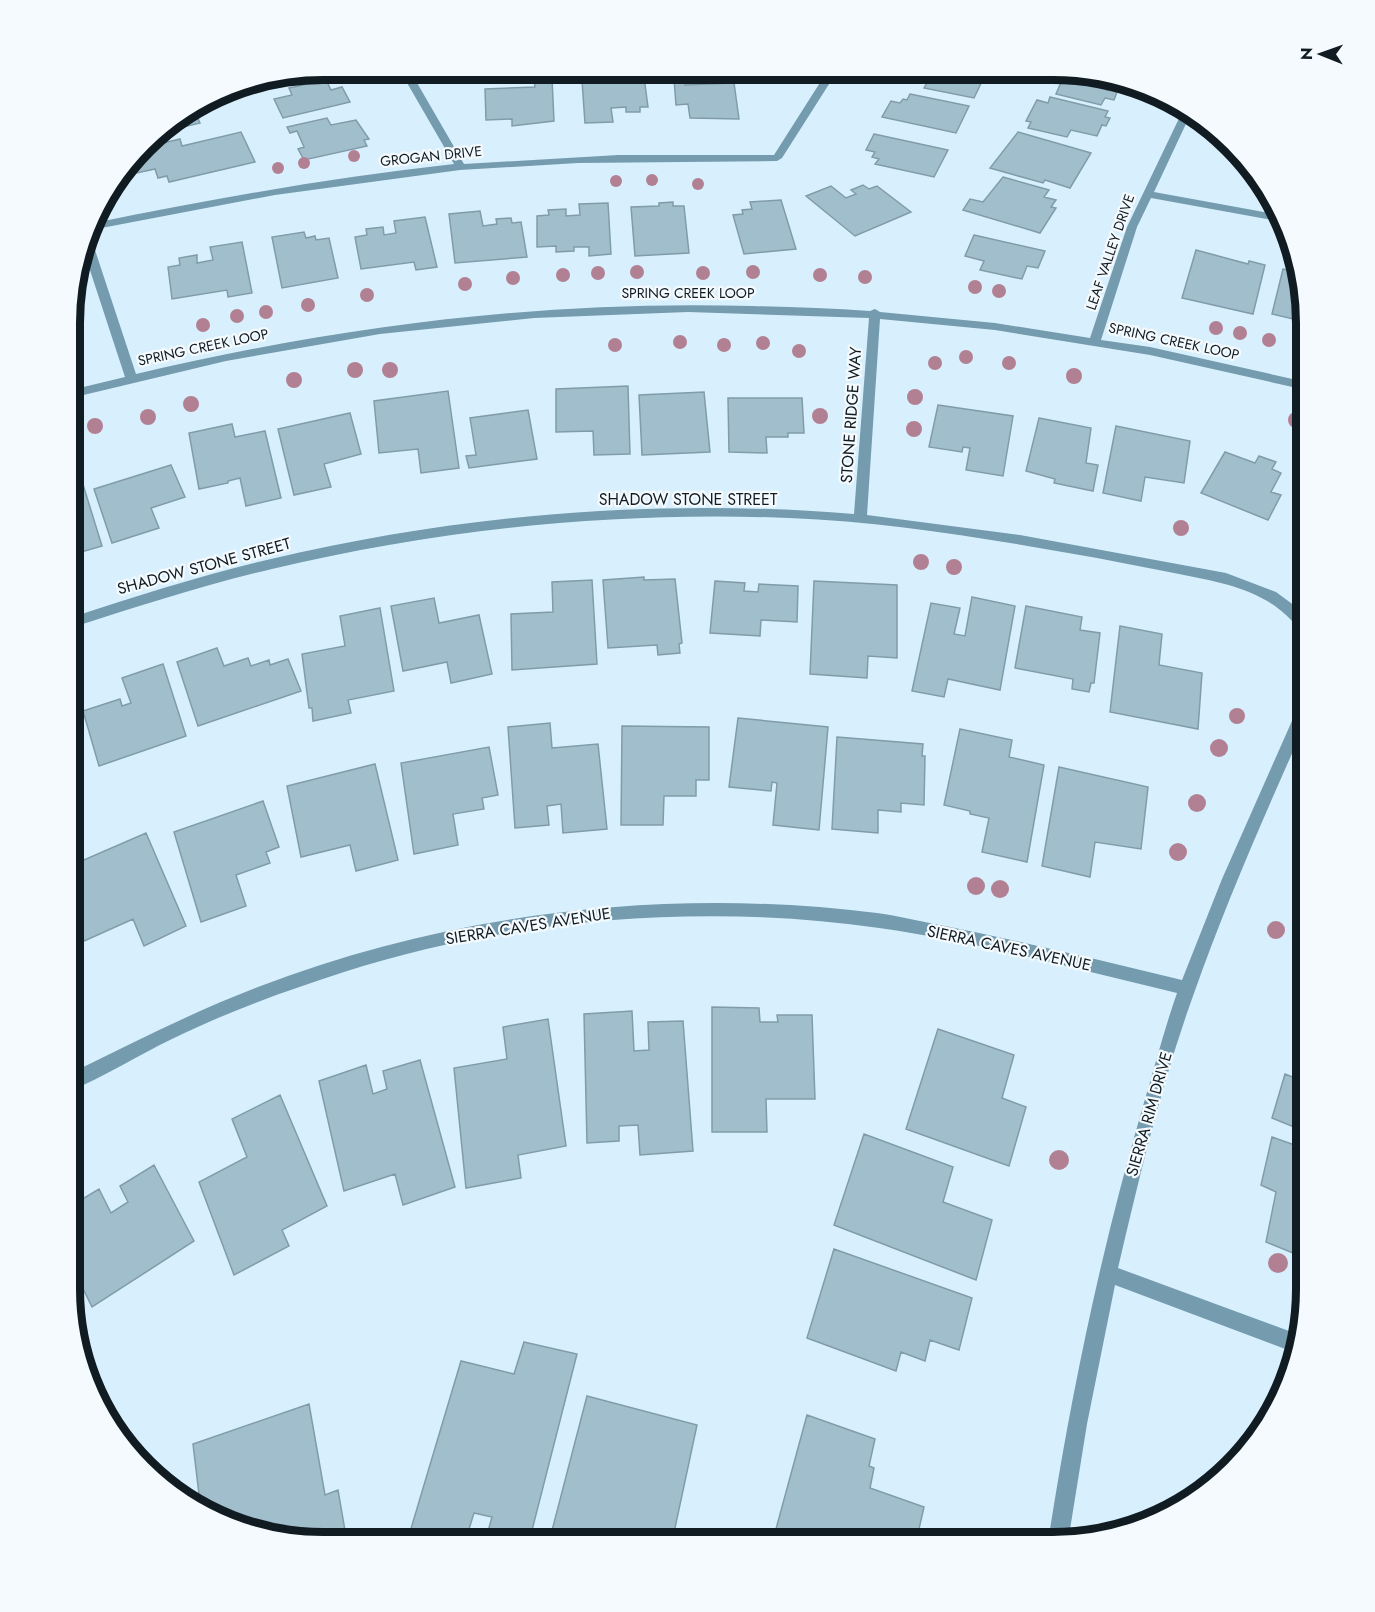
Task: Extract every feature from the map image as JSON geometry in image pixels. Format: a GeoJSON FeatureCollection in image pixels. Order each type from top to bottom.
{"type":"FeatureCollection","features":[{"type":"Feature","properties":{"kind":"street"},"geometry":{"type":"LineString","coordinates":[[410,80],[461,167]]}},
{"type":"Feature","properties":{"kind":"street","name":"GROGAN DRIVE"},"geometry":{"type":"LineString","coordinates":[[100,225],[262,194],[461,167],[621,158],[777,158],[827,80]]}},
{"type":"Feature","properties":{"kind":"street","name":"LEAF VALLEY DRIVE"},"geometry":{"type":"LineString","coordinates":[[1095,340],[1132,227],[1184,118]]}},
{"type":"Feature","properties":{"kind":"street"},"geometry":{"type":"LineString","coordinates":[[1146,194],[1271,217]]}},
{"type":"Feature","properties":{"kind":"street"},"geometry":{"type":"LineString","coordinates":[[90,253],[131,378]]}},
{"type":"Feature","properties":{"kind":"street","name":"SPRING CREEK LOOP"},"geometry":{"type":"LineString","coordinates":[[80,392],[239,353],[343,334],[471,318],[572,310],[673,306],[875,313],[977,323],[1095,340],[1296,384]]}},
{"type":"Feature","properties":{"kind":"street","name":"STONE RIDGE WAY"},"geometry":{"type":"LineString","coordinates":[[860,518],[875,313]]}},
{"type":"Feature","properties":{"kind":"street","name":"SHADOW STONE STREET"},"geometry":{"type":"LineString","coordinates":[[80,619],[240,571],[335,549],[450,530],[542,519],[633,513],[746,512],[860,518],[1009,537],[1226,578],[1253,586],[1278,600],[1296,617]]}},
{"type":"Feature","properties":{"kind":"street","name":"SIERRA RIM DRIVE"},"geometry":{"type":"LineString","coordinates":[[1059,1532],[1067,1480],[1107,1273],[1136,1158],[1187,988],[1219,900],[1296,727]]}},
{"type":"Feature","properties":{"kind":"street","name":"SIERRA CAVES AVENUE"},"geometry":{"type":"LineString","coordinates":[[80,1077],[178,1028],[281,986],[380,954],[474,931],[583,915],[673,909],[769,910],[877,920],[985,941],[1187,988]]}},
{"type":"Feature","properties":{"kind":"street"},"geometry":{"type":"LineString","coordinates":[[1107,1273],[1290,1341]]}},
{"type":"Feature","properties":{"kind":"building"},"geometry":{"type":"Polygon","coordinates":[[[326,80],[331,90],[342,87],[350,102],[283,118],[274,99],[292,95],[289,88],[326,80]]]}},
{"type":"Feature","properties":{"kind":"building"},"geometry":{"type":"Polygon","coordinates":[[[534,80],[552,80],[554,121],[512,126],[512,119],[486,120],[485,89],[535,87],[534,80]]]}},
{"type":"Feature","properties":{"kind":"building"},"geometry":{"type":"Polygon","coordinates":[[[644,80],[648,107],[640,107],[640,112],[626,112],[626,107],[611,108],[613,122],[585,123],[582,81],[644,80]]]}},
{"type":"Feature","properties":{"kind":"building"},"geometry":{"type":"Polygon","coordinates":[[[674,80],[685,80],[685,85],[734,83],[739,119],[690,118],[688,104],[676,105],[674,80]]]}},
{"type":"Feature","properties":{"kind":"building"},"geometry":{"type":"Polygon","coordinates":[[[920,80],[983,80],[974,98],[924,88],[928,81],[920,80]]]}},
{"type":"Feature","properties":{"kind":"building"},"geometry":{"type":"Polygon","coordinates":[[[1062,80],[1100,84],[1108,86],[1106,90],[1117,92],[1114,100],[1105,98],[1101,105],[1056,94],[1062,80]]]}},
{"type":"Feature","properties":{"kind":"building"},"geometry":{"type":"Polygon","coordinates":[[[910,94],[969,106],[956,133],[882,117],[891,101],[900,103],[903,99],[907,100],[910,94]]]}},
{"type":"Feature","properties":{"kind":"building"},"geometry":{"type":"Polygon","coordinates":[[[1050,97],[1108,111],[1105,117],[1110,118],[1106,126],[1102,125],[1097,136],[1071,130],[1067,137],[1028,128],[1031,122],[1026,121],[1037,100],[1048,103],[1050,97]]]}},
{"type":"Feature","properties":{"kind":"building"},"geometry":{"type":"Polygon","coordinates":[[[196,115],[200,123],[177,129],[196,115]]]}},
{"type":"Feature","properties":{"kind":"building"},"geometry":{"type":"Polygon","coordinates":[[[327,118],[331,125],[356,120],[369,139],[364,140],[367,146],[304,160],[298,149],[304,147],[297,131],[290,133],[287,127],[327,118]]]}},
{"type":"Feature","properties":{"kind":"building"},"geometry":{"type":"Polygon","coordinates":[[[241,132],[255,162],[169,182],[167,176],[158,178],[155,169],[137,173],[135,168],[158,144],[180,139],[182,146],[241,132]]]}},
{"type":"Feature","properties":{"kind":"building"},"geometry":{"type":"Polygon","coordinates":[[[1018,132],[1091,153],[1070,188],[990,168],[1018,132]]]}},
{"type":"Feature","properties":{"kind":"building"},"geometry":{"type":"Polygon","coordinates":[[[874,134],[948,150],[934,177],[875,164],[879,159],[872,157],[875,152],[866,150],[874,134]]]}},
{"type":"Feature","properties":{"kind":"building"},"geometry":{"type":"Polygon","coordinates":[[[1003,177],[1049,190],[1044,197],[1056,200],[1051,207],[1056,208],[1040,233],[963,210],[970,199],[983,202],[1003,177]]]}},
{"type":"Feature","properties":{"kind":"building"},"geometry":{"type":"Polygon","coordinates":[[[863,185],[869,189],[877,186],[911,212],[855,236],[806,196],[831,186],[846,198],[856,194],[851,190],[863,185]]]}},
{"type":"Feature","properties":{"kind":"building"},"geometry":{"type":"Polygon","coordinates":[[[781,200],[796,249],[744,254],[733,215],[743,214],[742,210],[752,209],[750,202],[781,200]]]}},
{"type":"Feature","properties":{"kind":"building"},"geometry":{"type":"Polygon","coordinates":[[[673,202],[673,206],[684,206],[689,253],[635,256],[631,207],[659,206],[659,203],[673,202]]]}},
{"type":"Feature","properties":{"kind":"building"},"geometry":{"type":"Polygon","coordinates":[[[608,203],[611,254],[589,256],[589,247],[574,247],[574,251],[556,252],[556,246],[537,247],[537,216],[549,215],[548,210],[566,209],[566,216],[580,215],[579,204],[608,203]]]}},
{"type":"Feature","properties":{"kind":"building"},"geometry":{"type":"Polygon","coordinates":[[[480,211],[483,226],[497,224],[496,219],[511,218],[512,223],[521,222],[527,257],[455,263],[449,214],[480,211]]]}},
{"type":"Feature","properties":{"kind":"building"},"geometry":{"type":"Polygon","coordinates":[[[425,217],[437,267],[416,270],[414,262],[361,269],[355,237],[367,235],[366,229],[383,227],[384,235],[396,233],[394,221],[425,217]]]}},
{"type":"Feature","properties":{"kind":"building"},"geometry":{"type":"Polygon","coordinates":[[[304,232],[306,238],[315,236],[316,240],[329,238],[338,278],[282,288],[272,237],[304,232]]]}},
{"type":"Feature","properties":{"kind":"building"},"geometry":{"type":"Polygon","coordinates":[[[974,235],[1045,251],[1038,268],[1027,266],[1022,279],[980,270],[984,261],[965,256],[974,235]]]}},
{"type":"Feature","properties":{"kind":"building"},"geometry":{"type":"Polygon","coordinates":[[[242,242],[252,293],[228,297],[227,290],[172,299],[168,267],[180,265],[179,258],[197,255],[197,263],[213,260],[210,247],[242,242]]]}},
{"type":"Feature","properties":{"kind":"building"},"geometry":{"type":"Polygon","coordinates":[[[1196,250],[1248,264],[1249,261],[1265,265],[1253,314],[1182,298],[1196,250]]]}},
{"type":"Feature","properties":{"kind":"building"},"geometry":{"type":"Polygon","coordinates":[[[1283,269],[1290,271],[1296,320],[1272,314],[1283,269]]]}},
{"type":"Feature","properties":{"kind":"building"},"geometry":{"type":"Polygon","coordinates":[[[628,386],[630,454],[594,455],[593,431],[556,432],[556,389],[628,386]]]}},
{"type":"Feature","properties":{"kind":"building"},"geometry":{"type":"Polygon","coordinates":[[[448,391],[459,468],[421,473],[418,449],[379,453],[374,401],[448,391]]]}},
{"type":"Feature","properties":{"kind":"building"},"geometry":{"type":"Polygon","coordinates":[[[704,392],[710,452],[642,455],[639,395],[704,392]]]}},
{"type":"Feature","properties":{"kind":"building"},"geometry":{"type":"Polygon","coordinates":[[[728,398],[802,398],[804,433],[788,433],[788,437],[766,437],[767,453],[729,452],[728,398]]]}},
{"type":"Feature","properties":{"kind":"building"},"geometry":{"type":"Polygon","coordinates":[[[938,405],[1013,416],[1003,476],[966,470],[970,448],[963,447],[962,452],[929,447],[938,405]]]}},
{"type":"Feature","properties":{"kind":"building"},"geometry":{"type":"Polygon","coordinates":[[[528,410],[537,459],[469,468],[466,456],[476,455],[470,418],[528,410]]]}},
{"type":"Feature","properties":{"kind":"building"},"geometry":{"type":"Polygon","coordinates":[[[350,413],[361,454],[324,464],[331,487],[294,495],[278,429],[350,413]]]}},
{"type":"Feature","properties":{"kind":"building"},"geometry":{"type":"Polygon","coordinates":[[[1039,418],[1091,428],[1086,463],[1098,465],[1093,491],[1054,483],[1055,479],[1026,471],[1039,418]]]}},
{"type":"Feature","properties":{"kind":"building"},"geometry":{"type":"Polygon","coordinates":[[[232,424],[235,437],[265,431],[281,498],[246,506],[240,478],[199,489],[189,433],[232,424]]]}},
{"type":"Feature","properties":{"kind":"building"},"geometry":{"type":"Polygon","coordinates":[[[1116,426],[1190,441],[1184,483],[1145,477],[1141,501],[1103,493],[1116,426]]]}},
{"type":"Feature","properties":{"kind":"building"},"geometry":{"type":"Polygon","coordinates":[[[1225,452],[1255,463],[1259,456],[1276,462],[1272,469],[1281,473],[1271,492],[1281,495],[1268,520],[1201,493],[1225,452]]]}},
{"type":"Feature","properties":{"kind":"building"},"geometry":{"type":"Polygon","coordinates":[[[171,465],[185,497],[151,508],[159,528],[112,543],[94,489],[171,465]]]}},
{"type":"Feature","properties":{"kind":"building"},"geometry":{"type":"Polygon","coordinates":[[[80,478],[102,546],[80,552],[80,478]]]}},
{"type":"Feature","properties":{"kind":"building"},"geometry":{"type":"Polygon","coordinates":[[[644,577],[644,580],[675,579],[682,643],[679,644],[680,653],[658,655],[657,645],[608,648],[603,580],[644,577]]]}},
{"type":"Feature","properties":{"kind":"building"},"geometry":{"type":"Polygon","coordinates":[[[592,580],[597,664],[512,670],[511,614],[553,612],[552,582],[592,580]]]}},
{"type":"Feature","properties":{"kind":"building"},"geometry":{"type":"Polygon","coordinates":[[[715,581],[745,583],[744,591],[758,592],[759,584],[798,586],[797,622],[761,620],[760,636],[710,633],[715,581]]]}},
{"type":"Feature","properties":{"kind":"building"},"geometry":{"type":"Polygon","coordinates":[[[814,581],[897,585],[897,658],[868,656],[867,678],[810,674],[814,581]]]}},
{"type":"Feature","properties":{"kind":"building"},"geometry":{"type":"Polygon","coordinates":[[[972,597],[1015,606],[1000,690],[948,679],[944,697],[912,691],[931,603],[960,608],[954,634],[965,636],[972,597]]]}},
{"type":"Feature","properties":{"kind":"building"},"geometry":{"type":"Polygon","coordinates":[[[434,598],[439,623],[479,615],[492,674],[451,683],[447,662],[403,671],[391,606],[434,598]]]}},
{"type":"Feature","properties":{"kind":"building"},"geometry":{"type":"Polygon","coordinates":[[[1026,606],[1082,617],[1080,630],[1100,633],[1094,683],[1091,683],[1089,692],[1072,689],[1073,679],[1015,668],[1026,606]]]}},
{"type":"Feature","properties":{"kind":"building"},"geometry":{"type":"Polygon","coordinates":[[[380,608],[394,691],[348,700],[351,713],[313,721],[312,708],[309,708],[302,654],[345,646],[340,616],[380,608]]]}},
{"type":"Feature","properties":{"kind":"building"},"geometry":{"type":"Polygon","coordinates":[[[1120,626],[1162,634],[1159,665],[1202,673],[1198,729],[1110,712],[1120,626]]]}},
{"type":"Feature","properties":{"kind":"building"},"geometry":{"type":"Polygon","coordinates":[[[217,648],[224,666],[248,658],[251,666],[269,660],[270,665],[288,659],[301,691],[198,726],[177,662],[217,648]]]}},
{"type":"Feature","properties":{"kind":"building"},"geometry":{"type":"Polygon","coordinates":[[[163,664],[186,736],[99,766],[83,711],[120,699],[122,706],[131,703],[122,678],[163,664]]]}},
{"type":"Feature","properties":{"kind":"building"},"geometry":{"type":"Polygon","coordinates":[[[738,718],[828,727],[819,830],[773,825],[777,783],[772,782],[771,791],[729,787],[738,718]]]}},
{"type":"Feature","properties":{"kind":"building"},"geometry":{"type":"Polygon","coordinates":[[[550,723],[552,748],[598,744],[607,829],[563,833],[561,804],[547,806],[549,825],[515,828],[508,727],[550,723]]]}},
{"type":"Feature","properties":{"kind":"building"},"geometry":{"type":"Polygon","coordinates":[[[622,726],[709,727],[709,780],[696,780],[696,796],[664,796],[663,825],[621,825],[622,726]]]}},
{"type":"Feature","properties":{"kind":"building"},"geometry":{"type":"Polygon","coordinates":[[[960,729],[1012,740],[1009,757],[1044,765],[1027,862],[982,852],[989,818],[944,805],[960,729]]]}},
{"type":"Feature","properties":{"kind":"building"},"geometry":{"type":"Polygon","coordinates":[[[837,737],[923,744],[922,756],[925,756],[924,805],[901,803],[901,812],[878,810],[878,833],[832,829],[837,737]]]}},
{"type":"Feature","properties":{"kind":"building"},"geometry":{"type":"Polygon","coordinates":[[[489,747],[498,795],[482,798],[484,809],[453,814],[458,845],[414,854],[401,763],[489,747]]]}},
{"type":"Feature","properties":{"kind":"building"},"geometry":{"type":"Polygon","coordinates":[[[375,764],[398,860],[356,871],[350,845],[301,857],[287,786],[375,764]]]}},
{"type":"Feature","properties":{"kind":"building"},"geometry":{"type":"Polygon","coordinates":[[[1059,767],[1148,787],[1141,849],[1095,842],[1090,877],[1042,866],[1059,767]]]}},
{"type":"Feature","properties":{"kind":"building"},"geometry":{"type":"Polygon","coordinates":[[[263,801],[279,847],[266,852],[270,863],[236,875],[246,906],[201,922],[174,832],[263,801]]]}},
{"type":"Feature","properties":{"kind":"building"},"geometry":{"type":"Polygon","coordinates":[[[146,833],[186,926],[144,946],[133,919],[82,942],[80,937],[80,862],[146,833]]]}},
{"type":"Feature","properties":{"kind":"building"},"geometry":{"type":"Polygon","coordinates":[[[712,1007],[759,1008],[760,1022],[778,1022],[777,1015],[812,1015],[815,1099],[766,1099],[767,1132],[712,1132],[712,1007]]]}},
{"type":"Feature","properties":{"kind":"building"},"geometry":{"type":"Polygon","coordinates":[[[632,1011],[634,1051],[649,1050],[648,1022],[683,1021],[693,1151],[640,1155],[638,1125],[619,1126],[619,1141],[587,1143],[584,1014],[632,1011]]]}},
{"type":"Feature","properties":{"kind":"building"},"geometry":{"type":"Polygon","coordinates":[[[548,1019],[566,1146],[518,1155],[521,1178],[466,1188],[454,1068],[507,1059],[503,1027],[548,1019]]]}},
{"type":"Feature","properties":{"kind":"building"},"geometry":{"type":"Polygon","coordinates":[[[938,1029],[1014,1055],[1002,1098],[1026,1107],[1009,1166],[906,1129],[938,1029]]]}},
{"type":"Feature","properties":{"kind":"building"},"geometry":{"type":"Polygon","coordinates":[[[420,1060],[455,1187],[403,1205],[395,1174],[344,1191],[319,1081],[366,1065],[373,1094],[387,1089],[383,1071],[420,1060]]]}},
{"type":"Feature","properties":{"kind":"building"},"geometry":{"type":"Polygon","coordinates":[[[1285,1074],[1296,1078],[1296,1128],[1272,1118],[1285,1074]]]}},
{"type":"Feature","properties":{"kind":"building"},"geometry":{"type":"Polygon","coordinates":[[[280,1095],[327,1206],[282,1230],[289,1246],[234,1275],[199,1182],[247,1157],[232,1119],[280,1095]]]}},
{"type":"Feature","properties":{"kind":"building"},"geometry":{"type":"Polygon","coordinates":[[[864,1134],[953,1167],[943,1202],[992,1220],[976,1280],[834,1225],[864,1134]]]}},
{"type":"Feature","properties":{"kind":"building"},"geometry":{"type":"Polygon","coordinates":[[[1272,1137],[1296,1145],[1296,1254],[1266,1242],[1276,1192],[1261,1185],[1272,1137]]]}},
{"type":"Feature","properties":{"kind":"building"},"geometry":{"type":"Polygon","coordinates":[[[154,1165],[194,1241],[92,1307],[80,1282],[80,1200],[99,1189],[111,1213],[128,1202],[120,1186],[154,1165]]]}},
{"type":"Feature","properties":{"kind":"building"},"geometry":{"type":"Polygon","coordinates":[[[834,1249],[972,1298],[959,1350],[930,1340],[925,1361],[901,1352],[896,1371],[807,1338],[834,1249]]]}},
{"type":"Feature","properties":{"kind":"building"},"geometry":{"type":"Polygon","coordinates":[[[524,1342],[577,1354],[532,1532],[488,1532],[492,1517],[474,1513],[468,1532],[410,1532],[461,1361],[514,1374],[524,1342]]]}},
{"type":"Feature","properties":{"kind":"building"},"geometry":{"type":"Polygon","coordinates":[[[587,1396],[697,1425],[674,1532],[552,1532],[587,1396]]]}},
{"type":"Feature","properties":{"kind":"building"},"geometry":{"type":"Polygon","coordinates":[[[309,1404],[325,1495],[338,1490],[345,1532],[307,1532],[275,1528],[245,1520],[201,1500],[193,1444],[309,1404]]]}},
{"type":"Feature","properties":{"kind":"building"},"geometry":{"type":"Polygon","coordinates":[[[807,1415],[875,1439],[869,1466],[874,1468],[870,1488],[924,1507],[918,1532],[784,1532],[776,1529],[807,1415]]]}}]}
